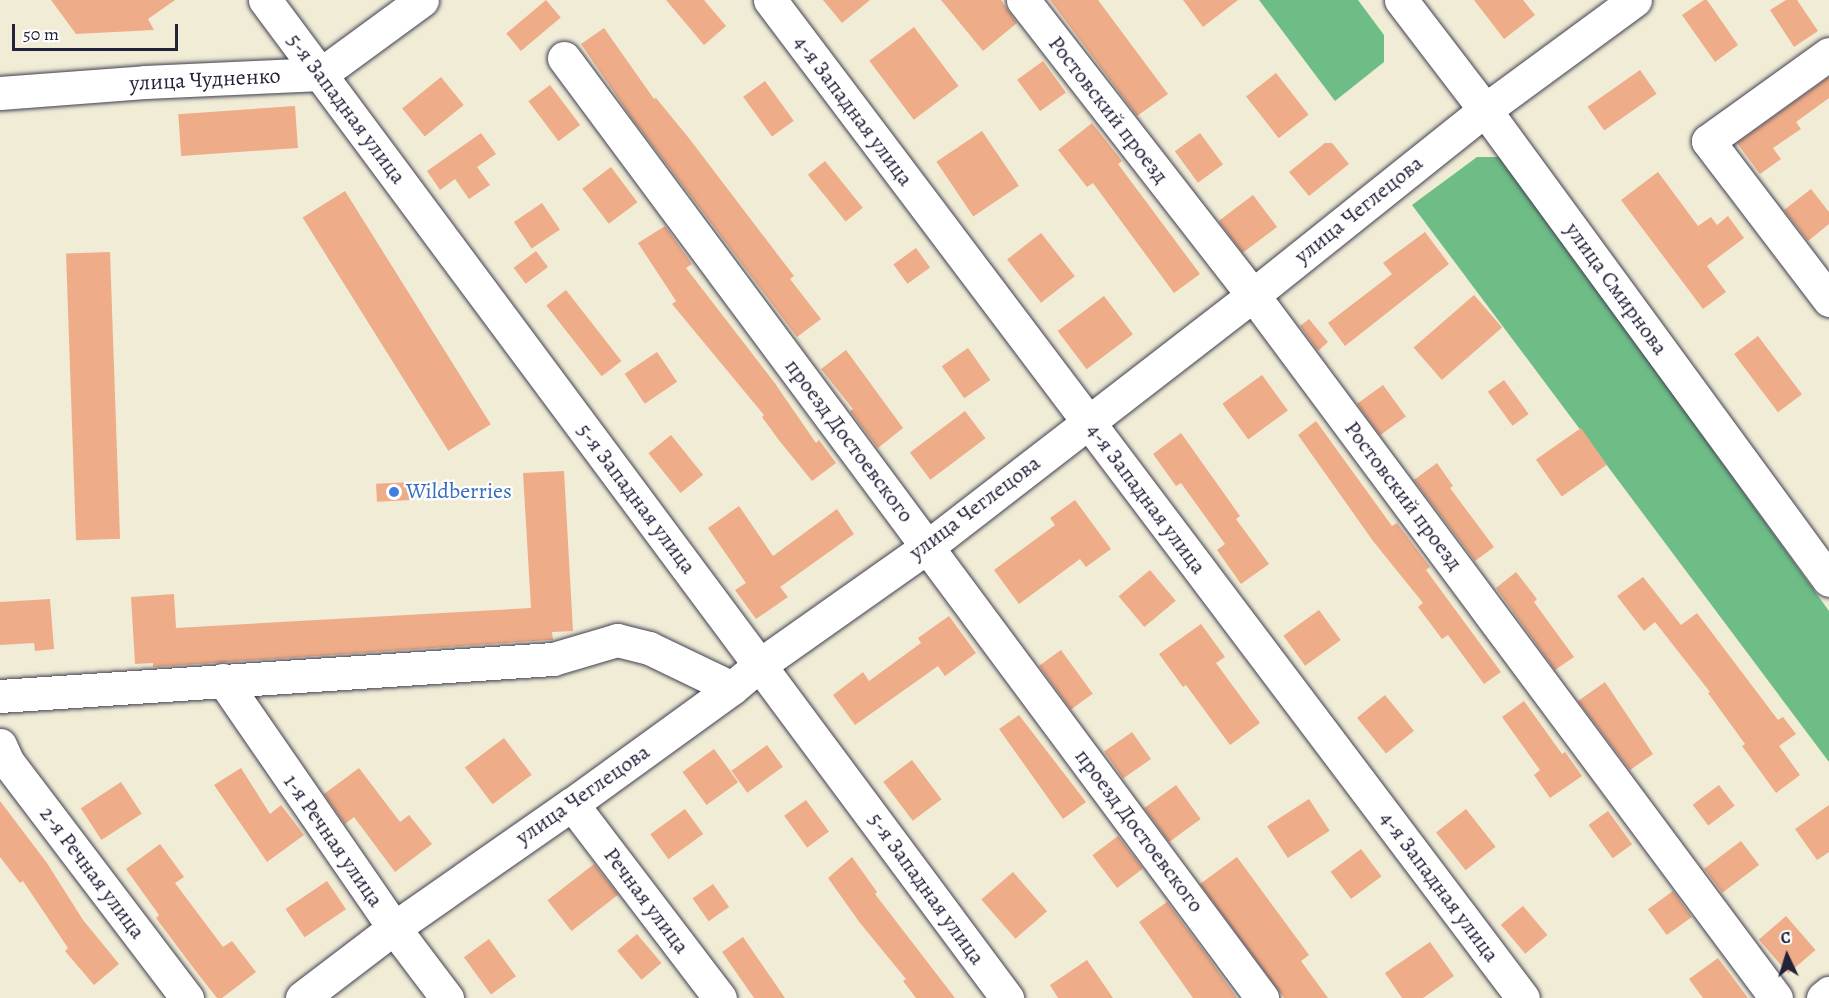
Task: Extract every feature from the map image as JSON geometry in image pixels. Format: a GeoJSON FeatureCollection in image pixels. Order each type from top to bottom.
{"type":"FeatureCollection","features":[{"type":"Feature","properties":{"kind":"street","name":"5-я Западная улица"},"geometry":{"type":"LineString","coordinates":[[265,0],[761,664],[1007,998]]}},
{"type":"Feature","properties":{"kind":"street"},"geometry":{"type":"LineString","coordinates":[[321,74],[423,0]]}},
{"type":"Feature","properties":{"kind":"street","name":"4-я Западная улица"},"geometry":{"type":"LineString","coordinates":[[770,0],[1522,998]]}},
{"type":"Feature","properties":{"kind":"street","name":"Ростовский проезд"},"geometry":{"type":"LineString","coordinates":[[1023,0],[1253,295],[1776,998]]}},
{"type":"Feature","properties":{"kind":"street","name":"улица Смирнова"},"geometry":{"type":"LineString","coordinates":[[1401,0],[1485,110],[1829,580]]}},
{"type":"Feature","properties":{"kind":"street","name":"улица Чеглецова"},"geometry":{"type":"LineString","coordinates":[[302,998],[394,928],[572,804],[732,688],[761,664],[927,547],[1253,295],[1485,110],[1635,0]]}},
{"type":"Feature","properties":{"kind":"street"},"geometry":{"type":"LineString","coordinates":[[1829,54],[1708,141],[1829,300]]}},
{"type":"Feature","properties":{"kind":"street","name":"проезд Достоевского"},"geometry":{"type":"LineString","coordinates":[[564,58],[1262,998]]}},
{"type":"Feature","properties":{"kind":"street","name":"улица Чудненко"},"geometry":{"type":"LineString","coordinates":[[0,93],[111,84],[321,74]]}},
{"type":"Feature","properties":{"kind":"street"},"geometry":{"type":"LineString","coordinates":[[0,696],[553,658],[617,640],[649,648],[732,688]]}},
{"type":"Feature","properties":{"kind":"street","name":"1-я Речная улица"},"geometry":{"type":"LineString","coordinates":[[223,680],[394,928],[447,998]]}},
{"type":"Feature","properties":{"kind":"street","name":"2-я Речная улица"},"geometry":{"type":"LineString","coordinates":[[0,745],[7,761],[187,998]]}},
{"type":"Feature","properties":{"kind":"street","name":"Речная улица"},"geometry":{"type":"LineString","coordinates":[[572,804],[720,998]]}},
{"type":"Feature","properties":{"kind":"street"},"geometry":{"type":"LineString","coordinates":[[1823,998],[1829,993]]}},
{"type":"Feature","properties":{"kind":"green space"},"geometry":{"type":"Polygon","coordinates":[[[1259,0],[1358,0],[1384,35],[1384,62],[1335,101],[1259,0]]]}},
{"type":"Feature","properties":{"kind":"green space"},"geometry":{"type":"Polygon","coordinates":[[[1477,157],[1502,157],[1829,611],[1829,762],[1412,205],[1477,157]]]}},
{"type":"Feature","properties":{"kind":"building"},"geometry":{"type":"Polygon","coordinates":[[[51,0],[175,0],[148,19],[154,30],[76,34],[51,0]]]}},
{"type":"Feature","properties":{"kind":"building"},"geometry":{"type":"Polygon","coordinates":[[[546,0],[561,18],[521,51],[506,33],[546,0]]]}},
{"type":"Feature","properties":{"kind":"building"},"geometry":{"type":"Polygon","coordinates":[[[666,0],[704,0],[726,26],[704,45],[666,0]]]}},
{"type":"Feature","properties":{"kind":"building"},"geometry":{"type":"Polygon","coordinates":[[[823,0],[870,0],[842,23],[823,0]]]}},
{"type":"Feature","properties":{"kind":"building"},"geometry":{"type":"Polygon","coordinates":[[[941,0],[1001,0],[1017,23],[983,51],[941,0]]]}},
{"type":"Feature","properties":{"kind":"building"},"geometry":{"type":"Polygon","coordinates":[[[1050,0],[1098,0],[1168,94],[1137,116],[1050,0]]]}},
{"type":"Feature","properties":{"kind":"building"},"geometry":{"type":"Polygon","coordinates":[[[1183,0],[1238,0],[1203,27],[1183,0]]]}},
{"type":"Feature","properties":{"kind":"building"},"geometry":{"type":"Polygon","coordinates":[[[1474,0],[1523,0],[1535,15],[1504,39],[1474,0]]]}},
{"type":"Feature","properties":{"kind":"building"},"geometry":{"type":"Polygon","coordinates":[[[1707,0],[1738,45],[1715,62],[1682,15],[1707,0]]]}},
{"type":"Feature","properties":{"kind":"building"},"geometry":{"type":"Polygon","coordinates":[[[1786,0],[1797,0],[1818,31],[1794,47],[1770,10],[1786,0]]]}},
{"type":"Feature","properties":{"kind":"building"},"geometry":{"type":"Polygon","coordinates":[[[914,27],[959,86],[914,120],[869,61],[914,27]]]}},
{"type":"Feature","properties":{"kind":"building"},"geometry":{"type":"Polygon","coordinates":[[[604,28],[654,99],[656,98],[688,137],[794,276],[790,279],[821,319],[797,337],[631,117],[581,44],[604,28]]]}},
{"type":"Feature","properties":{"kind":"building"},"geometry":{"type":"Polygon","coordinates":[[[1043,61],[1066,93],[1040,111],[1017,80],[1043,61]]]}},
{"type":"Feature","properties":{"kind":"building"},"geometry":{"type":"Polygon","coordinates":[[[1640,70],[1657,94],[1604,130],[1588,107],[1640,70]]]}},
{"type":"Feature","properties":{"kind":"building"},"geometry":{"type":"Polygon","coordinates":[[[1276,73],[1309,115],[1279,138],[1246,96],[1276,73]]]}},
{"type":"Feature","properties":{"kind":"building"},"geometry":{"type":"Polygon","coordinates":[[[441,77],[464,105],[425,136],[402,108],[441,77]]]}},
{"type":"Feature","properties":{"kind":"building"},"geometry":{"type":"Polygon","coordinates":[[[1829,77],[1829,98],[1796,122],[1801,129],[1773,148],[1781,159],[1760,174],[1737,143],[1829,77]]]}},
{"type":"Feature","properties":{"kind":"building"},"geometry":{"type":"Polygon","coordinates":[[[765,81],[794,121],[772,137],[743,97],[765,81]]]}},
{"type":"Feature","properties":{"kind":"building"},"geometry":{"type":"Polygon","coordinates":[[[550,85],[580,125],[559,141],[528,101],[550,85]]]}},
{"type":"Feature","properties":{"kind":"building"},"geometry":{"type":"Polygon","coordinates":[[[295,106],[298,148],[181,156],[178,114],[295,106]]]}},
{"type":"Feature","properties":{"kind":"building"},"geometry":{"type":"Polygon","coordinates":[[[1092,123],[1122,161],[1118,164],[1200,274],[1174,293],[1093,183],[1087,187],[1058,150],[1092,123]]]}},
{"type":"Feature","properties":{"kind":"building"},"geometry":{"type":"Polygon","coordinates":[[[982,131],[1019,186],[973,216],[936,162],[982,131]]]}},
{"type":"Feature","properties":{"kind":"building"},"geometry":{"type":"Polygon","coordinates":[[[481,133],[496,154],[477,167],[490,185],[469,199],[455,179],[440,190],[427,171],[481,133]]]}},
{"type":"Feature","properties":{"kind":"building"},"geometry":{"type":"Polygon","coordinates":[[[1200,133],[1223,165],[1198,183],[1175,151],[1200,133]]]}},
{"type":"Feature","properties":{"kind":"building"},"geometry":{"type":"Polygon","coordinates":[[[1325,143],[1332,143],[1349,164],[1309,196],[1289,172],[1325,143]]]}},
{"type":"Feature","properties":{"kind":"building"},"geometry":{"type":"Polygon","coordinates":[[[825,161],[863,208],[846,221],[808,175],[825,161]]]}},
{"type":"Feature","properties":{"kind":"building"},"geometry":{"type":"Polygon","coordinates":[[[611,167],[637,202],[609,224],[582,189],[611,167]]]}},
{"type":"Feature","properties":{"kind":"building"},"geometry":{"type":"Polygon","coordinates":[[[1658,172],[1698,226],[1711,217],[1717,225],[1728,216],[1744,238],[1707,266],[1726,292],[1703,309],[1621,200],[1658,172]]]}},
{"type":"Feature","properties":{"kind":"building"},"geometry":{"type":"Polygon","coordinates":[[[1811,189],[1829,212],[1829,224],[1808,241],[1784,210],[1811,189]]]}},
{"type":"Feature","properties":{"kind":"building"},"geometry":{"type":"Polygon","coordinates":[[[345,191],[491,424],[448,451],[303,217],[345,191]]]}},
{"type":"Feature","properties":{"kind":"building"},"geometry":{"type":"Polygon","coordinates":[[[1253,195],[1277,227],[1243,253],[1219,221],[1253,195]]]}},
{"type":"Feature","properties":{"kind":"building"},"geometry":{"type":"Polygon","coordinates":[[[542,203],[560,230],[532,249],[514,222],[542,203]]]}},
{"type":"Feature","properties":{"kind":"building"},"geometry":{"type":"Polygon","coordinates":[[[665,226],[692,264],[686,268],[774,382],[816,443],[819,440],[836,463],[812,481],[762,417],[764,415],[672,304],[676,301],[638,243],[665,226]]]}},
{"type":"Feature","properties":{"kind":"building"},"geometry":{"type":"Polygon","coordinates":[[[1425,232],[1449,264],[1345,346],[1328,323],[1392,274],[1383,263],[1425,232]]]}},
{"type":"Feature","properties":{"kind":"building"},"geometry":{"type":"Polygon","coordinates":[[[1041,233],[1075,276],[1041,303],[1007,259],[1041,233]]]}},
{"type":"Feature","properties":{"kind":"building"},"geometry":{"type":"Polygon","coordinates":[[[916,248],[930,267],[907,284],[893,264],[916,248]]]}},
{"type":"Feature","properties":{"kind":"building"},"geometry":{"type":"Polygon","coordinates":[[[536,251],[548,267],[526,284],[514,268],[536,251]]]}},
{"type":"Feature","properties":{"kind":"building"},"geometry":{"type":"Polygon","coordinates":[[[110,252],[120,539],[76,540],[66,254],[110,252]]]}},
{"type":"Feature","properties":{"kind":"building"},"geometry":{"type":"Polygon","coordinates":[[[566,290],[621,361],[602,376],[546,305],[566,290]]]}},
{"type":"Feature","properties":{"kind":"building"},"geometry":{"type":"Polygon","coordinates":[[[1474,295],[1502,327],[1442,380],[1414,347],[1474,295]]]}},
{"type":"Feature","properties":{"kind":"building"},"geometry":{"type":"Polygon","coordinates":[[[1104,296],[1133,334],[1087,369],[1058,331],[1104,296]]]}},
{"type":"Feature","properties":{"kind":"building"},"geometry":{"type":"Polygon","coordinates":[[[1309,319],[1328,342],[1318,351],[1300,326],[1309,319]]]}},
{"type":"Feature","properties":{"kind":"building"},"geometry":{"type":"Polygon","coordinates":[[[1758,336],[1802,394],[1778,412],[1734,354],[1758,336]]]}},
{"type":"Feature","properties":{"kind":"building"},"geometry":{"type":"Polygon","coordinates":[[[968,348],[990,380],[964,398],[942,366],[968,348]]]}},
{"type":"Feature","properties":{"kind":"building"},"geometry":{"type":"Polygon","coordinates":[[[846,350],[903,428],[878,448],[850,411],[853,409],[821,369],[846,350]]]}},
{"type":"Feature","properties":{"kind":"building"},"geometry":{"type":"Polygon","coordinates":[[[657,352],[677,382],[645,404],[625,374],[657,352]]]}},
{"type":"Feature","properties":{"kind":"building"},"geometry":{"type":"Polygon","coordinates":[[[1262,375],[1288,411],[1248,439],[1222,404],[1262,375]]]}},
{"type":"Feature","properties":{"kind":"building"},"geometry":{"type":"Polygon","coordinates":[[[1504,380],[1529,414],[1513,426],[1488,392],[1504,380]]]}},
{"type":"Feature","properties":{"kind":"building"},"geometry":{"type":"Polygon","coordinates":[[[1383,385],[1406,417],[1380,435],[1357,404],[1383,385]]]}},
{"type":"Feature","properties":{"kind":"building"},"geometry":{"type":"Polygon","coordinates":[[[965,411],[985,438],[930,480],[910,453],[965,411]]]}},
{"type":"Feature","properties":{"kind":"building"},"geometry":{"type":"Polygon","coordinates":[[[1316,421],[1392,526],[1397,523],[1430,567],[1426,570],[1501,672],[1484,684],[1448,635],[1442,639],[1418,607],[1423,603],[1373,541],[1298,435],[1316,421]]]}},
{"type":"Feature","properties":{"kind":"building"},"geometry":{"type":"Polygon","coordinates":[[[1581,428],[1607,465],[1562,496],[1536,460],[1581,428]]]}},
{"type":"Feature","properties":{"kind":"building"},"geometry":{"type":"Polygon","coordinates":[[[1181,433],[1240,516],[1236,519],[1269,564],[1241,584],[1217,550],[1225,544],[1181,483],[1176,486],[1153,454],[1181,433]]]}},
{"type":"Feature","properties":{"kind":"building"},"geometry":{"type":"Polygon","coordinates":[[[671,435],[703,475],[681,493],[648,453],[671,435]]]}},
{"type":"Feature","properties":{"kind":"building"},"geometry":{"type":"Polygon","coordinates":[[[1437,463],[1453,486],[1450,488],[1494,547],[1475,561],[1414,480],[1437,463]]]}},
{"type":"Feature","properties":{"kind":"building"},"geometry":{"type":"Polygon","coordinates":[[[564,471],[573,631],[552,632],[553,640],[153,667],[153,663],[135,664],[131,597],[174,594],[176,628],[531,608],[523,473],[564,471]]]}},
{"type":"Feature","properties":{"kind":"building","name":"Wildberries"},"geometry":{"type":"Polygon","coordinates":[[[411,482],[412,500],[377,502],[376,484],[411,482]]]}},
{"type":"Feature","properties":{"kind":"building"},"geometry":{"type":"Polygon","coordinates":[[[1075,500],[1111,549],[1086,567],[1080,559],[1019,604],[994,570],[1055,525],[1050,518],[1075,500]]]}},
{"type":"Feature","properties":{"kind":"building"},"geometry":{"type":"Polygon","coordinates":[[[739,506],[773,556],[837,509],[854,534],[780,587],[788,597],[756,619],[735,590],[746,583],[708,528],[739,506]]]}},
{"type":"Feature","properties":{"kind":"building"},"geometry":{"type":"Polygon","coordinates":[[[1150,570],[1176,601],[1144,627],[1119,596],[1150,570]]]}},
{"type":"Feature","properties":{"kind":"building"},"geometry":{"type":"Polygon","coordinates":[[[1516,572],[1537,599],[1534,602],[1574,657],[1555,670],[1496,588],[1516,572]]]}},
{"type":"Feature","properties":{"kind":"building"},"geometry":{"type":"Polygon","coordinates":[[[1643,577],[1681,625],[1697,613],[1778,720],[1783,717],[1796,734],[1779,746],[1800,775],[1776,793],[1742,746],[1745,744],[1708,693],[1710,692],[1655,622],[1644,631],[1617,596],[1643,577]]]}},
{"type":"Feature","properties":{"kind":"building"},"geometry":{"type":"Polygon","coordinates":[[[50,599],[54,649],[35,651],[34,643],[0,645],[0,602],[50,599]]]}},
{"type":"Feature","properties":{"kind":"building"},"geometry":{"type":"Polygon","coordinates":[[[1319,610],[1341,640],[1305,666],[1283,636],[1319,610]]]}},
{"type":"Feature","properties":{"kind":"building"},"geometry":{"type":"Polygon","coordinates":[[[949,616],[976,653],[945,676],[938,666],[855,725],[833,695],[863,672],[869,681],[921,643],[918,638],[949,616]]]}},
{"type":"Feature","properties":{"kind":"building"},"geometry":{"type":"Polygon","coordinates":[[[1201,624],[1225,657],[1216,663],[1260,723],[1230,745],[1186,685],[1183,687],[1159,654],[1201,624]]]}},
{"type":"Feature","properties":{"kind":"building"},"geometry":{"type":"Polygon","coordinates":[[[1061,650],[1093,694],[1071,710],[1039,666],[1061,650]]]}},
{"type":"Feature","properties":{"kind":"building"},"geometry":{"type":"Polygon","coordinates":[[[1605,682],[1653,754],[1630,770],[1578,701],[1605,682]]]}},
{"type":"Feature","properties":{"kind":"building"},"geometry":{"type":"Polygon","coordinates":[[[1385,695],[1414,731],[1386,753],[1357,718],[1385,695]]]}},
{"type":"Feature","properties":{"kind":"building"},"geometry":{"type":"Polygon","coordinates":[[[1524,701],[1562,754],[1565,752],[1582,776],[1550,798],[1534,775],[1540,770],[1502,717],[1524,701]]]}},
{"type":"Feature","properties":{"kind":"building"},"geometry":{"type":"Polygon","coordinates":[[[1019,715],[1086,802],[1063,819],[999,729],[1019,715]]]}},
{"type":"Feature","properties":{"kind":"building"},"geometry":{"type":"Polygon","coordinates":[[[1132,732],[1151,759],[1123,779],[1104,752],[1132,732]]]}},
{"type":"Feature","properties":{"kind":"building"},"geometry":{"type":"Polygon","coordinates":[[[504,738],[532,775],[493,804],[465,767],[504,738]]]}},
{"type":"Feature","properties":{"kind":"building"},"geometry":{"type":"Polygon","coordinates":[[[767,745],[783,767],[747,793],[731,771],[767,745]]]}},
{"type":"Feature","properties":{"kind":"building"},"geometry":{"type":"Polygon","coordinates":[[[714,749],[738,782],[707,805],[682,772],[714,749]]]}},
{"type":"Feature","properties":{"kind":"building"},"geometry":{"type":"Polygon","coordinates":[[[912,760],[941,799],[913,821],[883,782],[912,760]]]}},
{"type":"Feature","properties":{"kind":"building"},"geometry":{"type":"Polygon","coordinates":[[[241,768],[270,814],[281,805],[304,835],[267,862],[214,785],[241,768]]]}},
{"type":"Feature","properties":{"kind":"building"},"geometry":{"type":"Polygon","coordinates":[[[359,768],[400,822],[409,815],[432,844],[395,872],[354,817],[345,824],[324,794],[359,768]]]}},
{"type":"Feature","properties":{"kind":"building"},"geometry":{"type":"Polygon","coordinates":[[[121,782],[142,814],[101,840],[81,808],[121,782]]]}},
{"type":"Feature","properties":{"kind":"building"},"geometry":{"type":"Polygon","coordinates":[[[1176,785],[1201,819],[1169,842],[1144,808],[1176,785]]]}},
{"type":"Feature","properties":{"kind":"building"},"geometry":{"type":"Polygon","coordinates":[[[1719,785],[1735,806],[1708,826],[1693,805],[1719,785]]]}},
{"type":"Feature","properties":{"kind":"building"},"geometry":{"type":"Polygon","coordinates":[[[1309,799],[1330,831],[1288,858],[1267,826],[1309,799]]]}},
{"type":"Feature","properties":{"kind":"building"},"geometry":{"type":"Polygon","coordinates":[[[806,800],[829,832],[807,847],[784,816],[806,800]]]}},
{"type":"Feature","properties":{"kind":"building"},"geometry":{"type":"Polygon","coordinates":[[[0,801],[47,863],[83,920],[119,964],[94,985],[65,951],[68,948],[23,881],[20,883],[0,857],[0,801]]]}},
{"type":"Feature","properties":{"kind":"building"},"geometry":{"type":"Polygon","coordinates":[[[1829,805],[1829,852],[1817,860],[1795,829],[1829,805]]]}},
{"type":"Feature","properties":{"kind":"building"},"geometry":{"type":"Polygon","coordinates":[[[685,809],[703,834],[668,859],[650,834],[685,809]]]}},
{"type":"Feature","properties":{"kind":"building"},"geometry":{"type":"Polygon","coordinates":[[[1466,809],[1496,847],[1466,870],[1436,832],[1466,809]]]}},
{"type":"Feature","properties":{"kind":"building"},"geometry":{"type":"Polygon","coordinates":[[[1608,811],[1632,844],[1613,858],[1589,825],[1608,811]]]}},
{"type":"Feature","properties":{"kind":"building"},"geometry":{"type":"Polygon","coordinates":[[[1118,836],[1143,869],[1117,888],[1092,855],[1118,836]]]}},
{"type":"Feature","properties":{"kind":"building"},"geometry":{"type":"Polygon","coordinates":[[[1741,841],[1759,865],[1722,893],[1704,869],[1741,841]]]}},
{"type":"Feature","properties":{"kind":"building"},"geometry":{"type":"Polygon","coordinates":[[[160,844],[184,877],[175,883],[223,947],[232,941],[256,972],[222,998],[217,998],[156,918],[159,915],[126,869],[160,844]]]}},
{"type":"Feature","properties":{"kind":"building"},"geometry":{"type":"Polygon","coordinates":[[[1361,849],[1381,876],[1351,899],[1331,872],[1361,849]]]}},
{"type":"Feature","properties":{"kind":"building"},"geometry":{"type":"Polygon","coordinates":[[[852,857],[877,892],[875,894],[955,998],[916,998],[903,981],[906,979],[860,923],[828,878],[852,857]]]}},
{"type":"Feature","properties":{"kind":"building"},"geometry":{"type":"Polygon","coordinates":[[[1237,857],[1309,955],[1301,961],[1328,998],[1284,998],[1200,884],[1237,857]]]}},
{"type":"Feature","properties":{"kind":"building"},"geometry":{"type":"Polygon","coordinates":[[[594,864],[618,895],[572,931],[548,900],[594,864]]]}},
{"type":"Feature","properties":{"kind":"building"},"geometry":{"type":"Polygon","coordinates":[[[1013,872],[1047,911],[1015,939],[981,900],[1013,872]]]}},
{"type":"Feature","properties":{"kind":"building"},"geometry":{"type":"Polygon","coordinates":[[[327,881],[346,909],[305,937],[286,909],[327,881]]]}},
{"type":"Feature","properties":{"kind":"building"},"geometry":{"type":"Polygon","coordinates":[[[713,884],[729,907],[709,921],[693,898],[713,884]]]}},
{"type":"Feature","properties":{"kind":"building"},"geometry":{"type":"Polygon","coordinates":[[[1673,891],[1692,917],[1667,935],[1648,909],[1673,891]]]}},
{"type":"Feature","properties":{"kind":"building"},"geometry":{"type":"Polygon","coordinates":[[[1167,902],[1237,998],[1193,998],[1139,922],[1167,902]]]}},
{"type":"Feature","properties":{"kind":"building"},"geometry":{"type":"Polygon","coordinates":[[[1523,906],[1547,935],[1525,954],[1501,925],[1523,906]]]}},
{"type":"Feature","properties":{"kind":"building"},"geometry":{"type":"Polygon","coordinates":[[[1786,916],[1816,950],[1788,974],[1759,940],[1786,916]]]}},
{"type":"Feature","properties":{"kind":"building"},"geometry":{"type":"Polygon","coordinates":[[[637,934],[661,963],[642,980],[617,951],[637,934]]]}},
{"type":"Feature","properties":{"kind":"building"},"geometry":{"type":"Polygon","coordinates":[[[743,937],[785,998],[754,998],[722,952],[743,937]]]}},
{"type":"Feature","properties":{"kind":"building"},"geometry":{"type":"Polygon","coordinates":[[[489,939],[516,976],[491,994],[464,957],[489,939]]]}},
{"type":"Feature","properties":{"kind":"building"},"geometry":{"type":"Polygon","coordinates":[[[1430,942],[1454,976],[1423,998],[1402,998],[1385,973],[1430,942]]]}},
{"type":"Feature","properties":{"kind":"building"},"geometry":{"type":"Polygon","coordinates":[[[1718,958],[1748,998],[1703,998],[1689,979],[1718,958]]]}},
{"type":"Feature","properties":{"kind":"building"},"geometry":{"type":"Polygon","coordinates":[[[1087,960],[1113,998],[1058,998],[1050,985],[1087,960]]]}},
{"type":"Feature","properties":{"kind":"place","name":"Wildberries"},"geometry":{"type":"Point","coordinates":[394,492]}}]}
